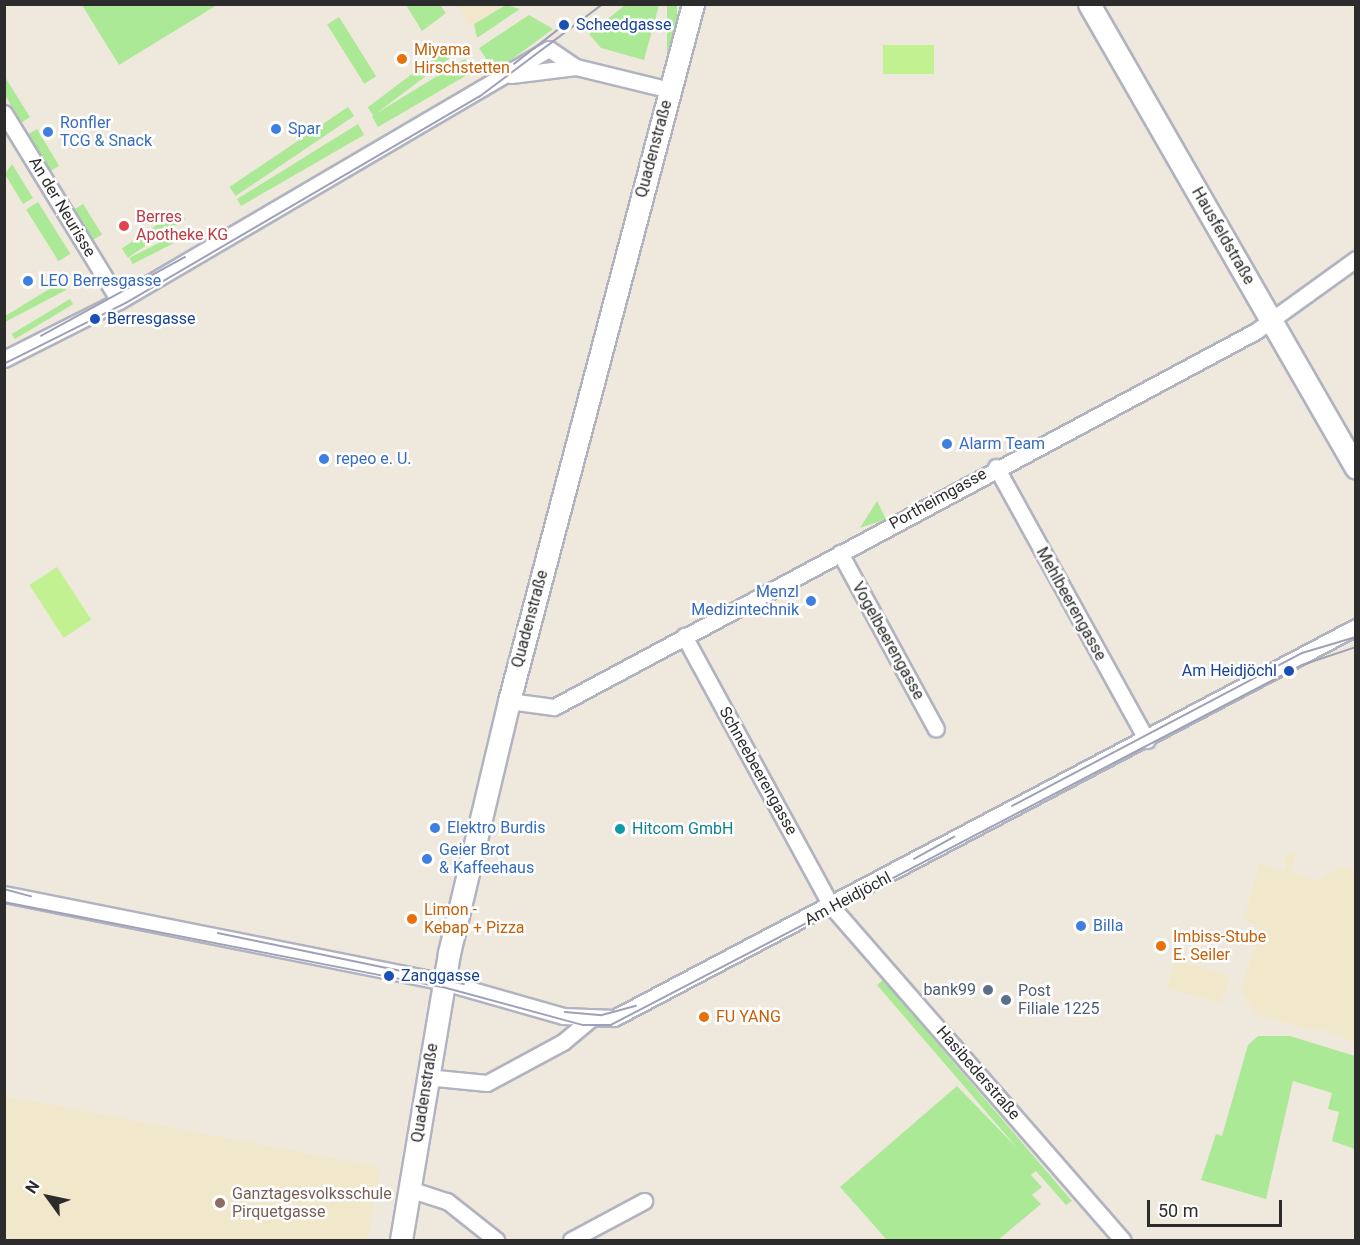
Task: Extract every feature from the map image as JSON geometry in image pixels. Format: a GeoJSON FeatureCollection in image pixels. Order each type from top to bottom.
{"type":"FeatureCollection","features":[{"type":"Feature","properties":{"kind":"street","name":"Quadenstraße"},"geometry":{"type":"LineString","coordinates":[[401,1240],[426,1077],[444,982],[509,701],[693,4]]}},
{"type":"Feature","properties":{"kind":"street","name":"Hausfeldstraße"},"geometry":{"type":"LineString","coordinates":[[1089,4],[1356,468]]}},
{"type":"Feature","properties":{"kind":"street"},"geometry":{"type":"LineString","coordinates":[[4,359],[119,300],[549,50],[576,67],[670,90]]}},
{"type":"Feature","properties":{"kind":"street"},"geometry":{"type":"LineString","coordinates":[[508,75],[576,67]]}},
{"type":"Feature","properties":{"kind":"street","name":"An der Neurisse"},"geometry":{"type":"LineString","coordinates":[[4,113],[119,300]]}},
{"type":"Feature","properties":{"kind":"street","name":"Portheimgasse"},"geometry":{"type":"LineString","coordinates":[[509,701],[555,707],[996,467],[1272,321],[1356,259]]}},
{"type":"Feature","properties":{"kind":"street","name":"Mehlbeerengasse"},"geometry":{"type":"LineString","coordinates":[[996,467],[1147,740]]}},
{"type":"Feature","properties":{"kind":"street","name":"Vogelbeerengasse"},"geometry":{"type":"LineString","coordinates":[[840,553],[936,729]]}},
{"type":"Feature","properties":{"kind":"street","name":"Am Heidjöchl"},"geometry":{"type":"LineString","coordinates":[[444,982],[589,1020],[629,1013],[1356,627]]}},
{"type":"Feature","properties":{"kind":"street","name":"Schneebeerengasse"},"geometry":{"type":"LineString","coordinates":[[684,636],[832,907]]}},
{"type":"Feature","properties":{"kind":"street"},"geometry":{"type":"LineString","coordinates":[[4,894],[444,982]]}},
{"type":"Feature","properties":{"kind":"street","name":"Hasibederstraße"},"geometry":{"type":"LineString","coordinates":[[832,907],[1123,1240]]}},
{"type":"Feature","properties":{"kind":"street"},"geometry":{"type":"LineString","coordinates":[[426,1077],[487,1083],[563,1042],[589,1020]]}},
{"type":"Feature","properties":{"kind":"street"},"geometry":{"type":"LineString","coordinates":[[409,1189],[447,1201],[496,1240]]}},
{"type":"Feature","properties":{"kind":"street"},"geometry":{"type":"LineString","coordinates":[[571,1240],[644,1201]]}},
{"type":"Feature","properties":{"kind":"shaded area"},"geometry":{"type":"Polygon","coordinates":[[[458,5],[506,5],[469,26],[458,5]]]}},
{"type":"Feature","properties":{"kind":"shaded area"},"geometry":{"type":"Polygon","coordinates":[[[1286,852],[1296,853],[1291,873],[1319,880],[1340,866],[1355,870],[1355,1043],[1319,1028],[1317,1032],[1257,1015],[1240,991],[1261,930],[1244,918],[1259,864],[1285,871],[1286,852]]]}},
{"type":"Feature","properties":{"kind":"shaded area"},"geometry":{"type":"Polygon","coordinates":[[[1175,960],[1229,975],[1221,1003],[1167,988],[1175,960]]]}},
{"type":"Feature","properties":{"kind":"shaded area","name":"Ganztagesvolksschule Pirquetgasse"},"geometry":{"type":"Polygon","coordinates":[[[4,1096],[380,1167],[368,1239],[5,1240],[4,1096]]]}},
{"type":"Feature","properties":{"kind":"green space"},"geometry":{"type":"Polygon","coordinates":[[[82,5],[217,5],[119,65],[82,5]]]}},
{"type":"Feature","properties":{"kind":"green space"},"geometry":{"type":"Polygon","coordinates":[[[406,5],[440,5],[446,13],[422,31],[406,5]]]}},
{"type":"Feature","properties":{"kind":"green space"},"geometry":{"type":"Polygon","coordinates":[[[506,5],[520,9],[477,38],[474,24],[506,5]]]}},
{"type":"Feature","properties":{"kind":"green space"},"geometry":{"type":"Polygon","coordinates":[[[625,5],[659,5],[644,60],[601,48],[589,34],[625,5]]]}},
{"type":"Feature","properties":{"kind":"green space"},"geometry":{"type":"Polygon","coordinates":[[[667,5],[677,5],[677,59],[667,59],[667,5]]]}},
{"type":"Feature","properties":{"kind":"green space"},"geometry":{"type":"Polygon","coordinates":[[[529,15],[553,29],[495,72],[479,48],[529,15]]]}},
{"type":"Feature","properties":{"kind":"green space"},"geometry":{"type":"Polygon","coordinates":[[[339,17],[376,76],[364,84],[327,24],[339,17]]]}},
{"type":"Feature","properties":{"kind":"green space"},"geometry":{"type":"Polygon","coordinates":[[[453,43],[459,51],[374,115],[368,107],[453,43]]]}},
{"type":"Feature","properties":{"kind":"green space"},"geometry":{"type":"Polygon","coordinates":[[[883,45],[934,45],[934,74],[883,74],[883,45]]]}},
{"type":"Feature","properties":{"kind":"green space"},"geometry":{"type":"Polygon","coordinates":[[[465,59],[474,71],[378,127],[372,116],[465,59]]]}},
{"type":"Feature","properties":{"kind":"green space"},"geometry":{"type":"Polygon","coordinates":[[[5,77],[30,117],[21,123],[5,95],[5,77]]]}},
{"type":"Feature","properties":{"kind":"green space"},"geometry":{"type":"Polygon","coordinates":[[[348,107],[354,116],[236,196],[229,187],[348,107]]]}},
{"type":"Feature","properties":{"kind":"green space"},"geometry":{"type":"Polygon","coordinates":[[[358,124],[364,135],[241,206],[237,199],[358,124]]]}},
{"type":"Feature","properties":{"kind":"green space"},"geometry":{"type":"Polygon","coordinates":[[[37,129],[59,166],[50,172],[28,135],[37,129]]]}},
{"type":"Feature","properties":{"kind":"green space"},"geometry":{"type":"Polygon","coordinates":[[[12,164],[33,198],[23,204],[5,174],[12,164]]]}},
{"type":"Feature","properties":{"kind":"green space"},"geometry":{"type":"Polygon","coordinates":[[[38,202],[70,254],[58,261],[26,209],[38,202]]]}},
{"type":"Feature","properties":{"kind":"green space"},"geometry":{"type":"Polygon","coordinates":[[[83,204],[102,235],[93,240],[74,210],[83,204]]]}},
{"type":"Feature","properties":{"kind":"green space"},"geometry":{"type":"Polygon","coordinates":[[[179,210],[185,219],[128,258],[122,249],[179,210]]]}},
{"type":"Feature","properties":{"kind":"green space"},"geometry":{"type":"Polygon","coordinates":[[[190,227],[193,233],[133,264],[129,258],[190,227]]]}},
{"type":"Feature","properties":{"kind":"green space"},"geometry":{"type":"Polygon","coordinates":[[[61,282],[66,290],[5,322],[5,316],[61,282]]]}},
{"type":"Feature","properties":{"kind":"green space"},"geometry":{"type":"Polygon","coordinates":[[[70,299],[73,304],[15,339],[12,334],[70,299]]]}},
{"type":"Feature","properties":{"kind":"green space"},"geometry":{"type":"Polygon","coordinates":[[[877,501],[886,519],[860,528],[877,501]]]}},
{"type":"Feature","properties":{"kind":"green space"},"geometry":{"type":"Polygon","coordinates":[[[57,567],[91,620],[64,638],[29,585],[57,567]]]}},
{"type":"Feature","properties":{"kind":"green space"},"geometry":{"type":"Polygon","coordinates":[[[883,980],[1072,1201],[1066,1205],[1036,1171],[1031,1175],[1042,1187],[1032,1195],[1041,1204],[998,1240],[887,1240],[840,1187],[957,1086],[1018,1149],[877,985],[883,980]]]}},
{"type":"Feature","properties":{"kind":"green space"},"geometry":{"type":"Polygon","coordinates":[[[1258,1036],[1290,1036],[1355,1056],[1355,1149],[1332,1141],[1339,1112],[1328,1109],[1332,1093],[1293,1081],[1266,1199],[1201,1180],[1216,1134],[1222,1136],[1248,1045],[1258,1036]]]}},
{"type":"Feature","properties":{"kind":"tram line"},"geometry":{"type":"LineString","coordinates":[[4,364],[126,303],[479,97],[603,4]]}},
{"type":"Feature","properties":{"kind":"tram line"},"geometry":{"type":"LineString","coordinates":[[514,64],[568,22]]}},
{"type":"Feature","properties":{"kind":"tram line"},"geometry":{"type":"LineString","coordinates":[[41,336],[185,257]]}},
{"type":"Feature","properties":{"kind":"tram line"},"geometry":{"type":"LineString","coordinates":[[1012,806],[1302,653],[1356,637]]}},
{"type":"Feature","properties":{"kind":"tram line"},"geometry":{"type":"LineString","coordinates":[[4,902],[443,987],[583,1025],[611,1025],[1302,665],[1356,647]]}},
{"type":"Feature","properties":{"kind":"tram line"},"geometry":{"type":"LineString","coordinates":[[914,859],[954,837]]}},
{"type":"Feature","properties":{"kind":"tram line"},"geometry":{"type":"LineString","coordinates":[[4,889],[31,896]]}},
{"type":"Feature","properties":{"kind":"tram line"},"geometry":{"type":"LineString","coordinates":[[218,933],[464,984]]}},
{"type":"Feature","properties":{"kind":"tram line"},"geometry":{"type":"LineString","coordinates":[[565,1012],[602,1015],[636,1006]]}},
{"type":"Feature","properties":{"kind":"place","name":"Scheedgasse"},"geometry":{"type":"Point","coordinates":[564,25]}},
{"type":"Feature","properties":{"kind":"place","name":"Miyama Hirschstetten"},"geometry":{"type":"Point","coordinates":[402,59]}},
{"type":"Feature","properties":{"kind":"place","name":"Spar"},"geometry":{"type":"Point","coordinates":[276,129]}},
{"type":"Feature","properties":{"kind":"place","name":"Ronfler TCG & Snack"},"geometry":{"type":"Point","coordinates":[48,132]}},
{"type":"Feature","properties":{"kind":"place","name":"Berres Apotheke KG"},"geometry":{"type":"Point","coordinates":[124,226]}},
{"type":"Feature","properties":{"kind":"place","name":"LEO Berresgasse"},"geometry":{"type":"Point","coordinates":[28,281]}},
{"type":"Feature","properties":{"kind":"place","name":"Berresgasse"},"geometry":{"type":"Point","coordinates":[95,319]}},
{"type":"Feature","properties":{"kind":"place","name":"Alarm Team"},"geometry":{"type":"Point","coordinates":[947,444]}},
{"type":"Feature","properties":{"kind":"place","name":"repeo e. U."},"geometry":{"type":"Point","coordinates":[324,459]}},
{"type":"Feature","properties":{"kind":"place","name":"Menzl Medizintechnik"},"geometry":{"type":"Point","coordinates":[811,601]}},
{"type":"Feature","properties":{"kind":"place","name":"Am Heidjöchl"},"geometry":{"type":"Point","coordinates":[1289,671]}},
{"type":"Feature","properties":{"kind":"place","name":"Elektro Burdis"},"geometry":{"type":"Point","coordinates":[435,828]}},
{"type":"Feature","properties":{"kind":"place","name":"Hitcom GmbH"},"geometry":{"type":"Point","coordinates":[620,829]}},
{"type":"Feature","properties":{"kind":"place","name":"Geier Brot & Kaffeehaus"},"geometry":{"type":"Point","coordinates":[427,859]}},
{"type":"Feature","properties":{"kind":"place","name":"Limon - Kebap + Pizza"},"geometry":{"type":"Point","coordinates":[412,919]}},
{"type":"Feature","properties":{"kind":"place","name":"Billa"},"geometry":{"type":"Point","coordinates":[1081,926]}},
{"type":"Feature","properties":{"kind":"place","name":"Imbiss-Stube E. Seiler"},"geometry":{"type":"Point","coordinates":[1161,946]}},
{"type":"Feature","properties":{"kind":"place","name":"Zanggasse"},"geometry":{"type":"Point","coordinates":[389,976]}},
{"type":"Feature","properties":{"kind":"place","name":"bank99"},"geometry":{"type":"Point","coordinates":[988,990]}},
{"type":"Feature","properties":{"kind":"place","name":"Post Filiale 1225"},"geometry":{"type":"Point","coordinates":[1006,1000]}},
{"type":"Feature","properties":{"kind":"place","name":"FU YANG"},"geometry":{"type":"Point","coordinates":[704,1017]}},
{"type":"Feature","properties":{"kind":"place","name":"Ganztagesvolksschule Pirquetgasse"},"geometry":{"type":"Point","coordinates":[220,1203]}}]}
